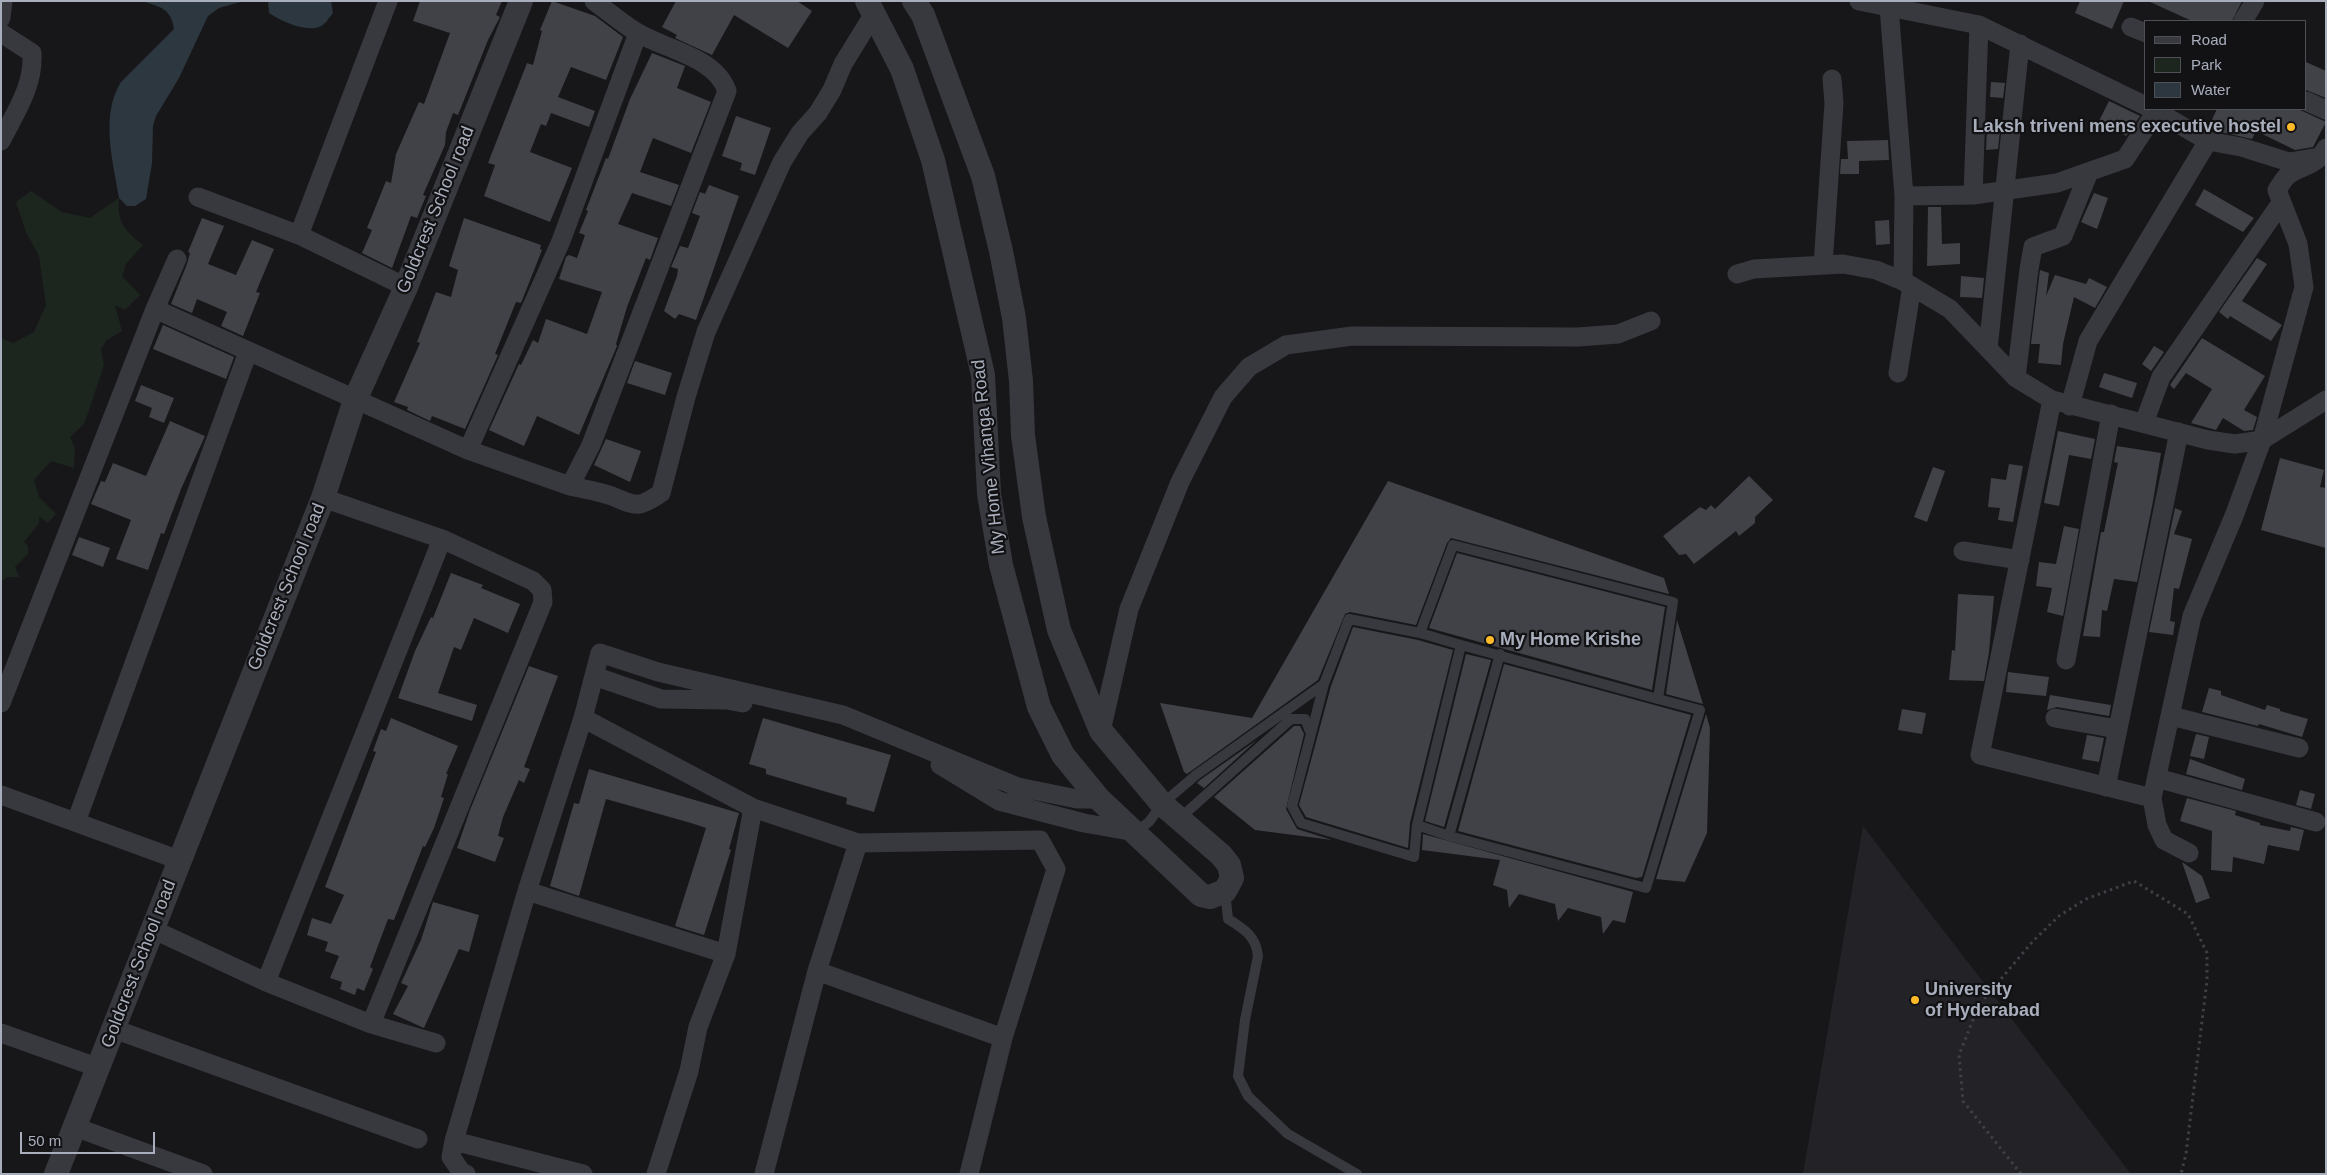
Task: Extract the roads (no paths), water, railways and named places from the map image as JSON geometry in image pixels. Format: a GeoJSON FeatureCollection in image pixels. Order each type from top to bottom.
{"type":"FeatureCollection","features":[{"type":"Feature","properties":{"kind":"street"},"geometry":{"type":"LineString","coordinates":[[1,18],[3,1]]}},
{"type":"Feature","properties":{"kind":"street"},"geometry":{"type":"LineString","coordinates":[[299,235],[388,1]]}},
{"type":"Feature","properties":{"kind":"street","name":"Goldcrest School road"},"geometry":{"type":"LineString","coordinates":[[56,1174],[99,1068],[178,860],[323,498],[355,400],[406,287],[521,1]]}},
{"type":"Feature","properties":{"kind":"street"},"geometry":{"type":"LineString","coordinates":[[570,486],[591,446],[727,92],[723,80],[709,67],[638,33],[594,1]]}},
{"type":"Feature","properties":{"kind":"street"},"geometry":{"type":"LineString","coordinates":[[914,1],[923,15],[983,176],[1001,251],[1014,318],[1021,381],[1023,435],[1034,517],[1059,630],[1101,731],[1171,811],[1221,855],[1229,865],[1232,878],[1224,891]]}},
{"type":"Feature","properties":{"kind":"street"},"geometry":{"type":"LineString","coordinates":[[1859,1],[1979,25],[2144,105]]}},
{"type":"Feature","properties":{"kind":"street"},"geometry":{"type":"LineString","coordinates":[[2244,20],[2255,1]]}},
{"type":"Feature","properties":{"kind":"street"},"geometry":{"type":"LineString","coordinates":[[155,309],[468,450],[570,486],[611,496],[630,505],[648,503],[661,493],[686,397],[710,324],[782,162],[800,133],[818,113],[832,90],[871,7]]}},
{"type":"Feature","properties":{"kind":"street","name":"My Home Vihanga Road"},"geometry":{"type":"LineString","coordinates":[[871,7],[902,69],[933,160],[983,375],[990,494],[1001,565],[1039,707],[1062,755],[1099,799],[1201,895],[1210,897],[1224,891]]}},
{"type":"Feature","properties":{"kind":"street"},"geometry":{"type":"LineString","coordinates":[[1889,7],[1904,196],[1908,284],[1898,373]]}},
{"type":"Feature","properties":{"kind":"street"},"geometry":{"type":"LineString","coordinates":[[1973,195],[1979,25]]}},
{"type":"Feature","properties":{"kind":"street"},"geometry":{"type":"LineString","coordinates":[[1,33],[32,53],[33,71],[22,101],[1,141]]}},
{"type":"Feature","properties":{"kind":"street"},"geometry":{"type":"LineString","coordinates":[[468,450],[561,241],[638,33]]}},
{"type":"Feature","properties":{"kind":"street"},"geometry":{"type":"LineString","coordinates":[[1988,349],[2006,192],[2020,44]]}},
{"type":"Feature","properties":{"kind":"street"},"geometry":{"type":"LineString","coordinates":[[1823,265],[1834,103],[1832,79]]}},
{"type":"Feature","properties":{"kind":"street"},"geometry":{"type":"LineString","coordinates":[[2307,101],[2326,110]]}},
{"type":"Feature","properties":{"kind":"street"},"geometry":{"type":"LineString","coordinates":[[1904,196],[1973,195],[2006,192],[2057,183],[2125,159],[2150,121],[2159,112],[2208,141],[2241,147],[2290,162],[2324,154]]}},
{"type":"Feature","properties":{"kind":"street"},"geometry":{"type":"LineString","coordinates":[[2070,406],[2088,341],[2208,141]]}},
{"type":"Feature","properties":{"kind":"street"},"geometry":{"type":"LineString","coordinates":[[2189,853],[2164,840],[2157,825],[2152,798],[2172,716],[2192,616],[2234,516],[2262,440],[2304,287],[2298,244],[2277,190],[2287,176],[2303,169],[2324,154]]}},
{"type":"Feature","properties":{"kind":"street"},"geometry":{"type":"LineString","coordinates":[[2016,378],[2028,269],[2033,247],[2063,236],[2089,172]]}},
{"type":"Feature","properties":{"kind":"street"},"geometry":{"type":"LineString","coordinates":[[198,197],[299,235],[406,287]]}},
{"type":"Feature","properties":{"kind":"street"},"geometry":{"type":"LineString","coordinates":[[2144,423],[2161,377],[2281,203]]}},
{"type":"Feature","properties":{"kind":"street"},"geometry":{"type":"LineString","coordinates":[[1,703],[155,309],[177,260]]}},
{"type":"Feature","properties":{"kind":"street"},"geometry":{"type":"LineString","coordinates":[[1737,274],[1754,269],[1844,264],[1876,270],[1908,284],[1950,310],[2016,378],[2052,400],[2208,440],[2235,444],[2262,440],[2325,402]]}},
{"type":"Feature","properties":{"kind":"street"},"geometry":{"type":"LineString","coordinates":[[1101,731],[1129,609],[1180,482],[1223,397],[1249,367],[1286,345],[1352,336],[1578,337],[1618,334],[1651,322]]}},
{"type":"Feature","properties":{"kind":"street"},"geometry":{"type":"LineString","coordinates":[[76,822],[248,352]]}},
{"type":"Feature","properties":{"kind":"street"},"geometry":{"type":"LineString","coordinates":[[2052,400],[1980,756],[2152,798]]}},
{"type":"Feature","properties":{"kind":"street"},"geometry":{"type":"LineString","coordinates":[[2066,660],[2110,414]]}},
{"type":"Feature","properties":{"kind":"street"},"geometry":{"type":"LineString","coordinates":[[2106,786],[2178,432]]}},
{"type":"Feature","properties":{"kind":"street"},"geometry":{"type":"LineString","coordinates":[[323,498],[442,539],[533,581],[542,590],[543,602],[371,1024]]}},
{"type":"Feature","properties":{"kind":"street"},"geometry":{"type":"LineString","coordinates":[[266,982],[442,539]]}},
{"type":"Feature","properties":{"kind":"street"},"geometry":{"type":"LineString","coordinates":[[1963,551],[2020,560]]}},
{"type":"Feature","properties":{"kind":"street"},"geometry":{"type":"LineString","coordinates":[[466,1174],[462,1173],[451,1157],[454,1141],[527,891],[583,718],[600,653],[658,672],[842,715],[1018,787],[1070,798],[1099,799]]}},
{"type":"Feature","properties":{"kind":"street"},"geometry":{"type":"LineString","coordinates":[[594,676],[660,699],[727,700],[794,712],[923,756],[999,801],[1084,823],[1135,832]]}},
{"type":"Feature","properties":{"kind":"street"},"geometry":{"type":"LineString","coordinates":[[2172,716],[2299,748]]}},
{"type":"Feature","properties":{"kind":"street"},"geometry":{"type":"LineString","coordinates":[[583,718],[753,808],[858,843],[1040,840],[1056,869],[1003,1038],[970,1174]]}},
{"type":"Feature","properties":{"kind":"street"},"geometry":{"type":"LineString","coordinates":[[2055,718],[2118,729]]}},
{"type":"Feature","properties":{"kind":"street"},"geometry":{"type":"LineString","coordinates":[[2157,778],[2316,822]]}},
{"type":"Feature","properties":{"kind":"street"},"geometry":{"type":"LineString","coordinates":[[1,795],[178,860]]}},
{"type":"Feature","properties":{"kind":"street"},"geometry":{"type":"LineString","coordinates":[[656,1174],[689,1071],[698,1027],[726,954],[753,808]]}},
{"type":"Feature","properties":{"kind":"street"},"geometry":{"type":"LineString","coordinates":[[764,1174],[817,971],[858,843]]}},
{"type":"Feature","properties":{"kind":"street"},"geometry":{"type":"LineString","coordinates":[[527,891],[726,954]]}},
{"type":"Feature","properties":{"kind":"street"},"geometry":{"type":"LineString","coordinates":[[152,928],[266,982],[371,1024],[436,1042]]}},
{"type":"Feature","properties":{"kind":"street"},"geometry":{"type":"LineString","coordinates":[[817,971],[1003,1038]]}},
{"type":"Feature","properties":{"kind":"street"},"geometry":{"type":"LineString","coordinates":[[114,1029],[418,1139]]}},
{"type":"Feature","properties":{"kind":"street"},"geometry":{"type":"LineString","coordinates":[[1,1033],[99,1068]]}},
{"type":"Feature","properties":{"kind":"street"},"geometry":{"type":"LineString","coordinates":[[75,1127],[196,1173]]}},
{"type":"Feature","properties":{"kind":"street"},"geometry":{"type":"LineString","coordinates":[[454,1141],[583,1174]]}},
{"type":"Feature","properties":{"kind":"lane"},"geometry":{"type":"LineString","coordinates":[[1420,633],[1453,545],[1673,602],[1658,699]]}},
{"type":"Feature","properties":{"kind":"lane"},"geometry":{"type":"LineString","coordinates":[[1417,825],[1449,836],[1646,888],[1700,710],[1420,633],[1349,618],[1324,684],[1292,806],[1301,823],[1414,857],[1417,825],[1461,645]]}},
{"type":"Feature","properties":{"kind":"lane"},"geometry":{"type":"LineString","coordinates":[[1449,836],[1500,654]]}},
{"type":"Feature","properties":{"kind":"lane"},"geometry":{"type":"LineString","coordinates":[[1171,811],[1196,775],[1324,684]]}},
{"type":"Feature","properties":{"kind":"lane"},"geometry":{"type":"LineString","coordinates":[[1135,832],[1149,822],[1171,811],[1291,719],[1305,719],[1312,734]]}},
{"type":"Feature","properties":{"kind":"lane"},"geometry":{"type":"LineString","coordinates":[[1224,891],[1228,919],[1251,934],[1257,946],[1258,956],[1245,1020],[1238,1076],[1248,1096],[1288,1134],[1358,1174]]}},
{"type":"Feature","properties":{"kind":"water"},"geometry":{"type":"Polygon","coordinates":[[[142,1],[244,1],[219,8],[208,16],[179,78],[156,116],[153,126],[152,163],[146,199],[135,206],[127,206],[119,198],[111,154],[111,109],[121,82],[174,29],[173,22],[164,9],[142,1]]]}},
{"type":"Feature","properties":{"kind":"water"},"geometry":{"type":"Polygon","coordinates":[[[268,1],[331,1],[333,13],[319,27],[300,27],[269,13],[268,1]]]}},
{"type":"Feature","properties":{"kind":"place","name":"Laksh triveni mens executive hostel"},"geometry":{"type":"Point","coordinates":[2291,127]}},
{"type":"Feature","properties":{"kind":"place","name":"My Home Krishe"},"geometry":{"type":"Point","coordinates":[1490,640]}},
{"type":"Feature","properties":{"kind":"place","name":"University of Hyderabad"},"geometry":{"type":"Point","coordinates":[1915,1000]}}]}
